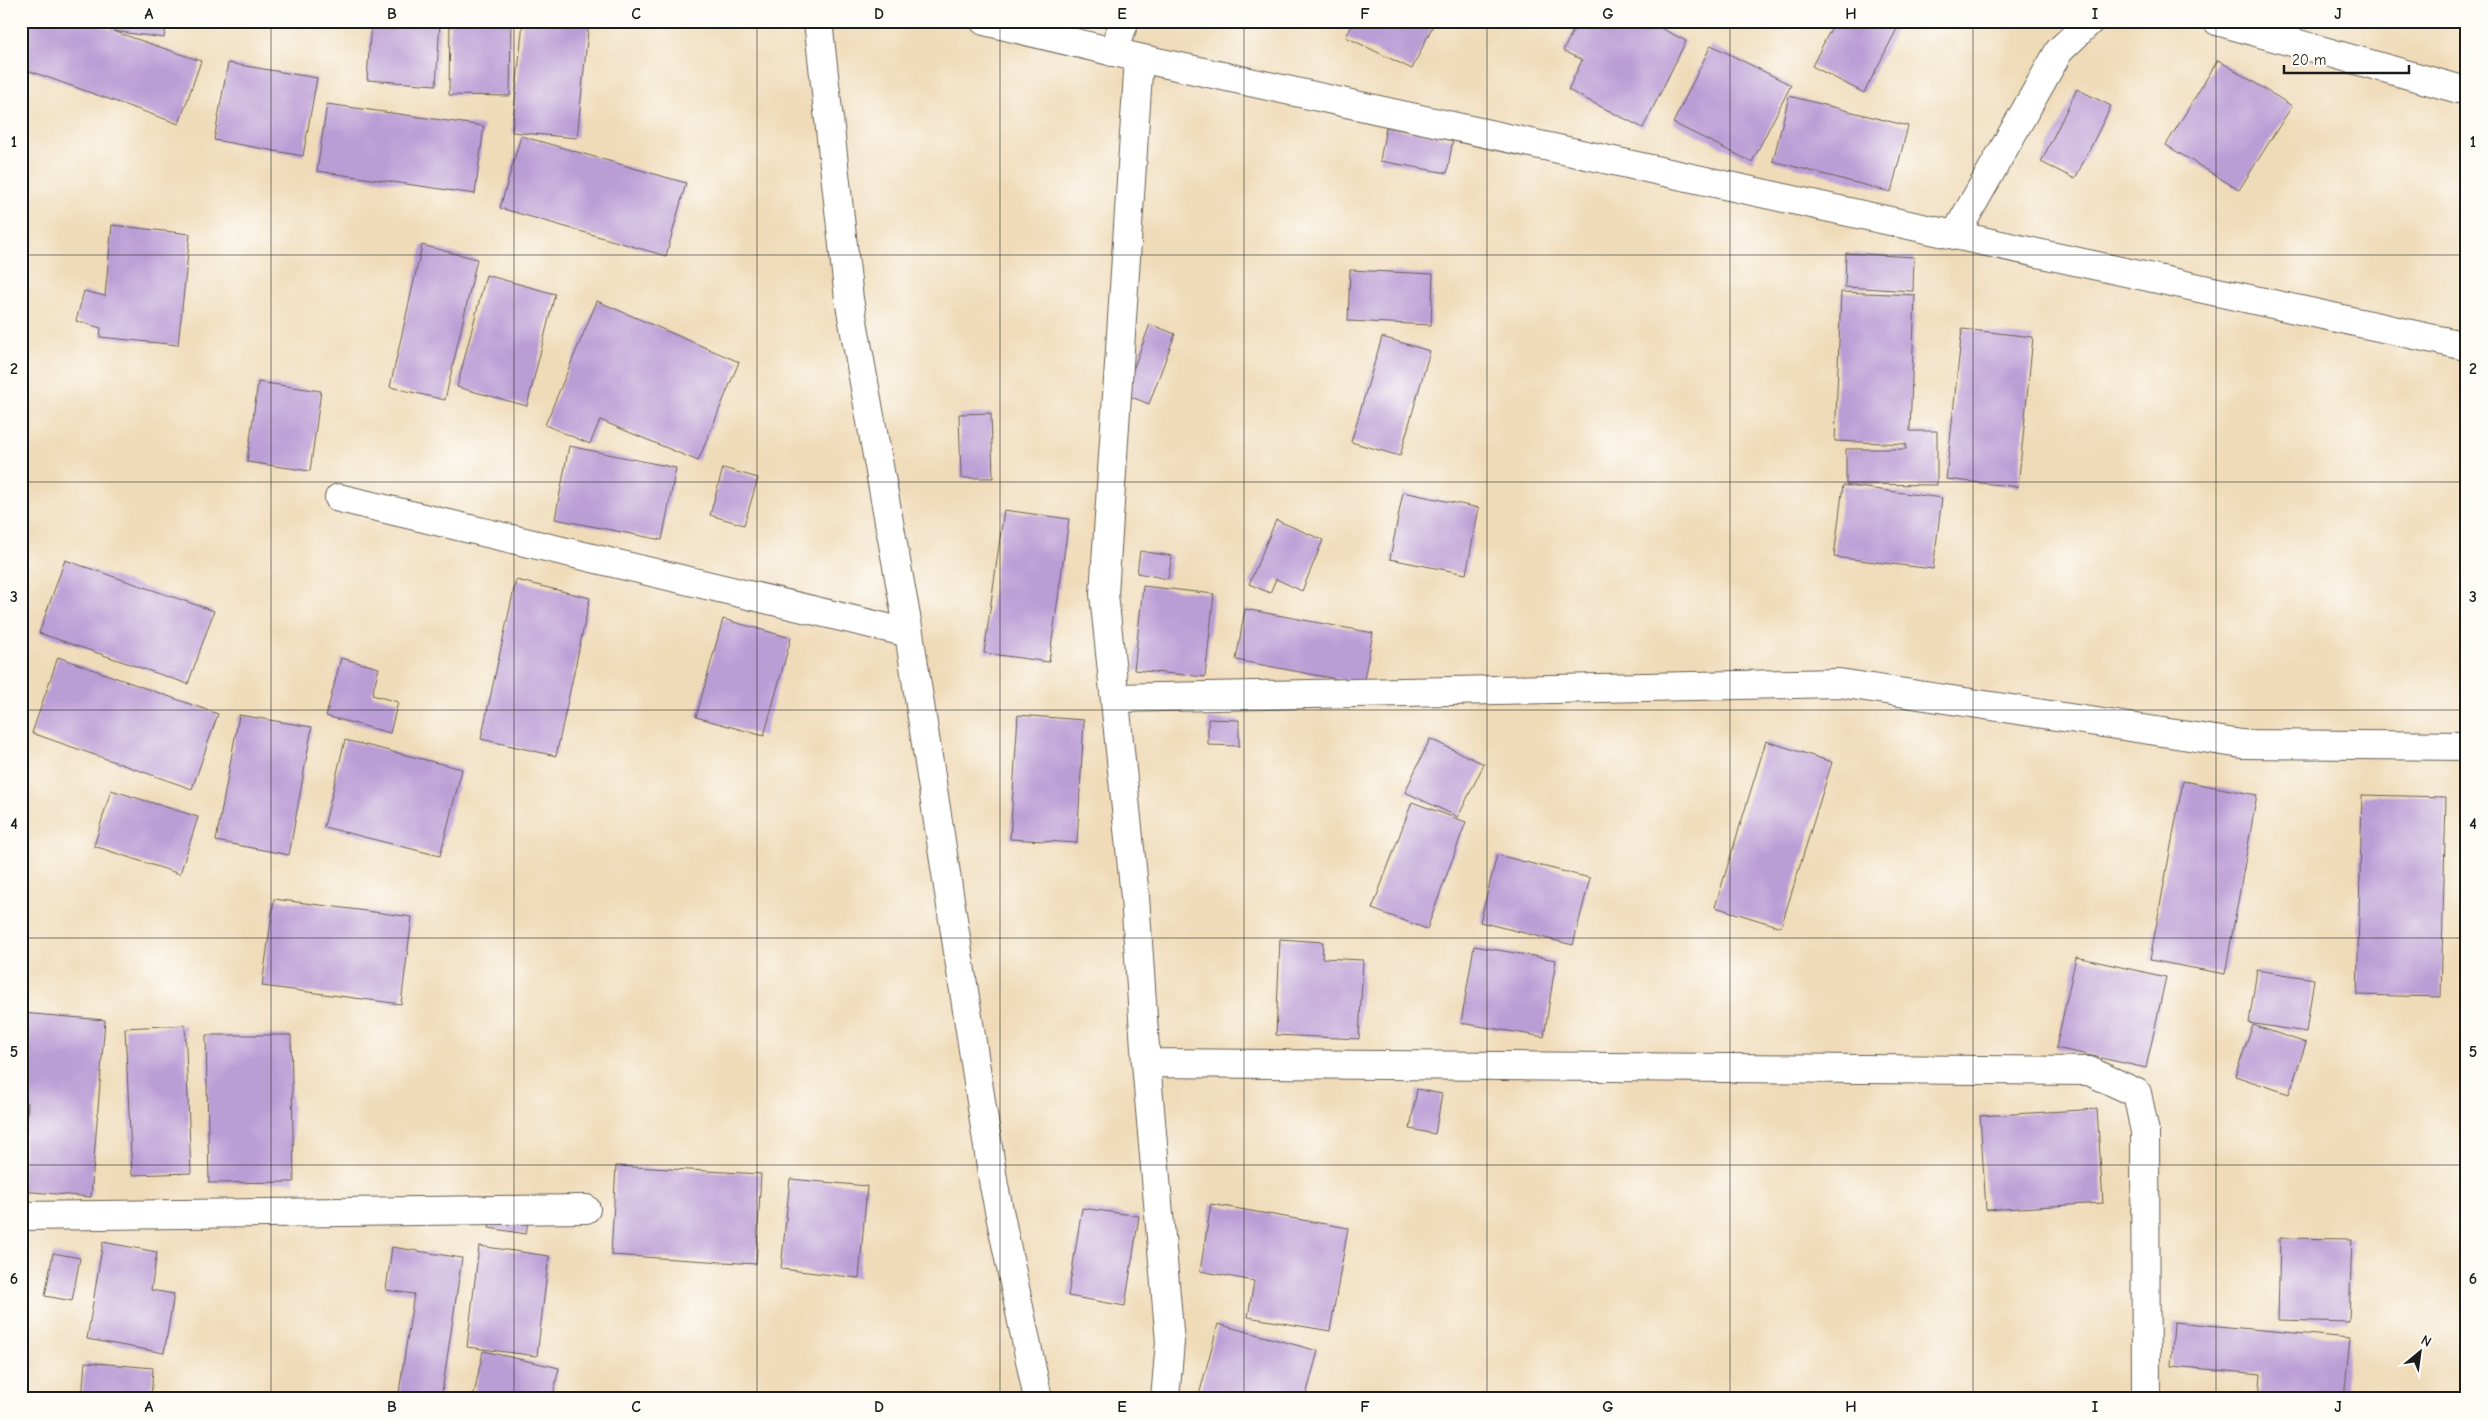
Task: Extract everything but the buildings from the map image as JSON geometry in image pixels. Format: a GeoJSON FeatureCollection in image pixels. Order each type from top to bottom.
{"type":"FeatureCollection","features":[{"type":"Feature","properties":{"kind":"street"},"geometry":{"type":"LineString","coordinates":[[818,21],[849,299],[909,633],[994,1186],[1038,1399]]}},
{"type":"Feature","properties":{"kind":"street"},"geometry":{"type":"LineString","coordinates":[[984,21],[1139,58],[2466,346]]}},
{"type":"Feature","properties":{"kind":"street"},"geometry":{"type":"LineString","coordinates":[[1112,52],[1125,21]]}},
{"type":"Feature","properties":{"kind":"street"},"geometry":{"type":"LineString","coordinates":[[2217,21],[2466,91]]}},
{"type":"Feature","properties":{"kind":"street"},"geometry":{"type":"LineString","coordinates":[[1955,235],[2059,52],[2085,23]]}},
{"type":"Feature","properties":{"kind":"street"},"geometry":{"type":"LineString","coordinates":[[1139,58],[1104,594],[1135,897],[1146,1063],[1170,1342],[1165,1399]]}},
{"type":"Feature","properties":{"kind":"street"},"geometry":{"type":"LineString","coordinates":[[339,498],[909,633]]}},
{"type":"Feature","properties":{"kind":"street"},"geometry":{"type":"LineString","coordinates":[[1115,698],[1838,682],[2242,744],[2466,746]]}},
{"type":"Feature","properties":{"kind":"street"},"geometry":{"type":"LineString","coordinates":[[1146,1063],[1995,1068],[2089,1071],[2137,1094],[2145,1132],[2146,1399]]}},
{"type":"Feature","properties":{"kind":"street"},"geometry":{"type":"LineString","coordinates":[[21,1216],[586,1209]]}}]}
